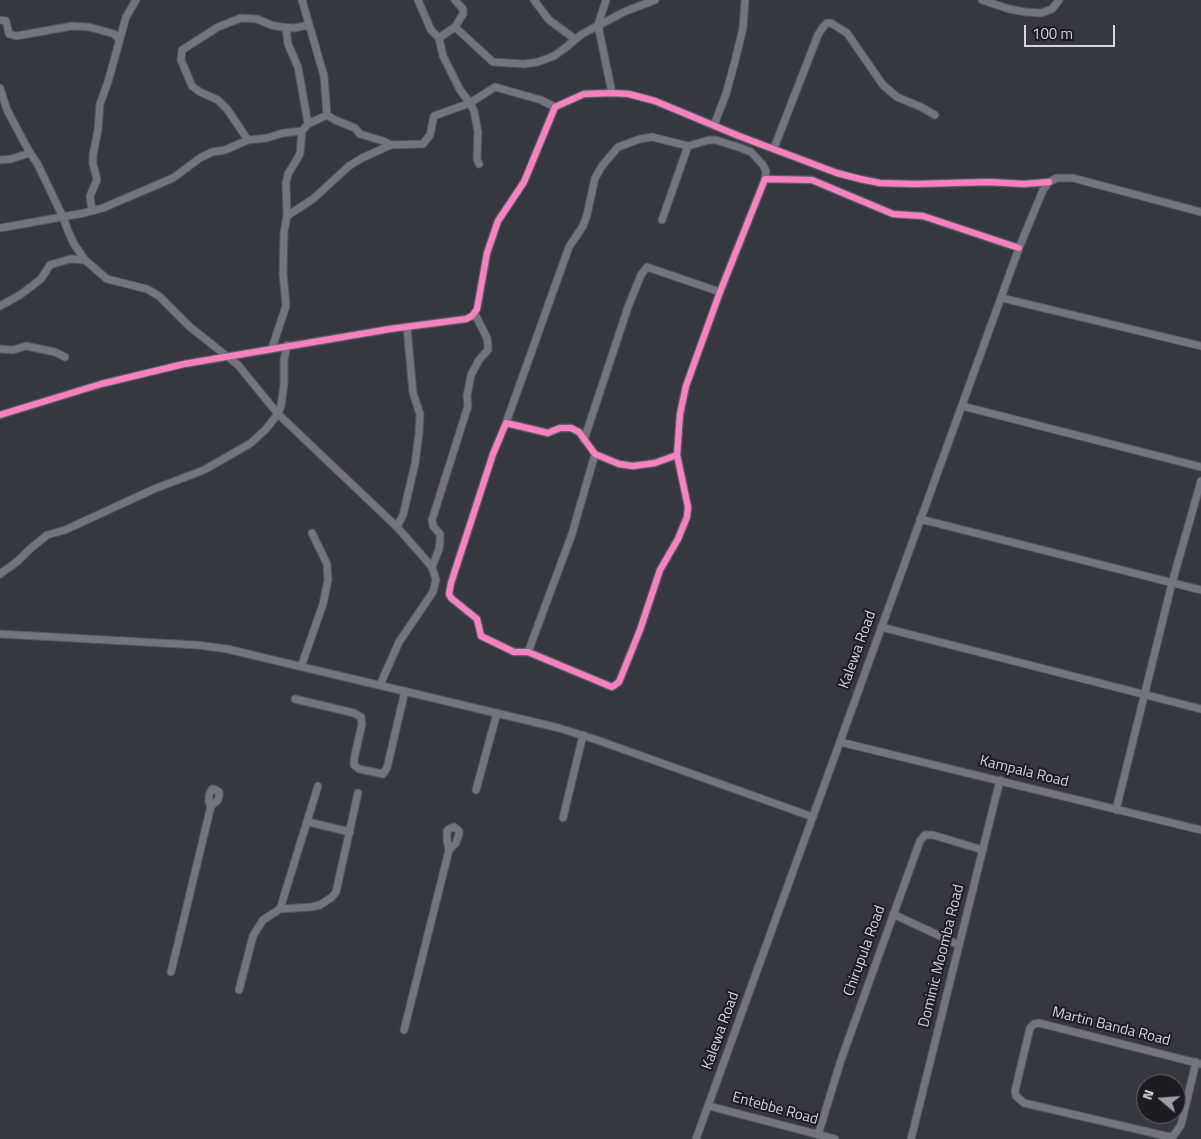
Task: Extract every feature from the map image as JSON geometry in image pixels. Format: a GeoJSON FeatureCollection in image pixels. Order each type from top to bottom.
{"type":"FeatureCollection","features":[{"type":"Feature","properties":{"kind":"street"},"geometry":{"type":"LineString","coordinates":[[92,211],[90,196],[96,180],[93,155],[98,130],[99,109],[126,17],[136,0]]}},
{"type":"Feature","properties":{"kind":"street"},"geometry":{"type":"LineString","coordinates":[[302,0],[324,76],[327,115]]}},
{"type":"Feature","properties":{"kind":"street"},"geometry":{"type":"LineString","coordinates":[[418,0],[431,30],[439,38],[443,56],[460,90],[474,111],[478,132],[477,159],[479,164]]}},
{"type":"Feature","properties":{"kind":"street"},"geometry":{"type":"LineString","coordinates":[[439,38],[455,27],[464,12],[455,0]]}},
{"type":"Feature","properties":{"kind":"street"},"geometry":{"type":"LineString","coordinates":[[534,0],[548,20],[575,39]]}},
{"type":"Feature","properties":{"kind":"street"},"geometry":{"type":"LineString","coordinates":[[606,0],[598,25],[612,93]]}},
{"type":"Feature","properties":{"kind":"street"},"geometry":{"type":"LineString","coordinates":[[455,27],[492,62],[524,64],[538,62],[565,48],[575,39],[598,25],[655,0]]}},
{"type":"Feature","properties":{"kind":"street"},"geometry":{"type":"LineString","coordinates":[[714,125],[726,94],[737,53],[743,28],[745,0]]}},
{"type":"Feature","properties":{"kind":"street"},"geometry":{"type":"LineString","coordinates":[[982,0],[1009,9],[1041,13],[1052,9],[1059,0]]}},
{"type":"Feature","properties":{"kind":"street"},"geometry":{"type":"LineString","coordinates":[[248,140],[227,109],[218,100],[192,86],[181,60],[182,50],[218,27],[241,18],[257,19],[271,25],[286,28],[309,25]]}},
{"type":"Feature","properties":{"kind":"street"},"geometry":{"type":"LineString","coordinates":[[0,20],[6,20],[10,34],[16,36],[72,26],[89,27],[114,34],[119,41]]}},
{"type":"Feature","properties":{"kind":"street"},"geometry":{"type":"LineString","coordinates":[[774,148],[818,35],[823,26],[831,23],[847,33],[890,91],[897,97],[935,115]]}},
{"type":"Feature","properties":{"kind":"street"},"geometry":{"type":"LineString","coordinates":[[286,28],[288,44],[298,66],[308,124]]}},
{"type":"Feature","properties":{"kind":"street"},"geometry":{"type":"LineString","coordinates":[[287,216],[313,199],[349,166],[362,158],[392,145],[423,144],[430,135],[434,116],[470,103],[495,87],[540,100],[555,107]]}},
{"type":"Feature","properties":{"kind":"street"},"geometry":{"type":"LineString","coordinates":[[0,88],[7,110],[36,163],[63,217],[74,244],[85,260],[107,279],[147,289],[159,296],[190,327],[238,364],[278,414],[396,527],[432,567],[436,580],[433,592],[398,642],[380,685]]}},
{"type":"Feature","properties":{"kind":"street"},"geometry":{"type":"LineString","coordinates":[[432,567],[440,549],[440,534],[433,526],[432,520],[468,406],[467,396],[471,376],[488,346],[487,338],[475,314],[487,253],[494,229],[524,182],[555,107],[584,94],[629,94],[655,100],[837,173],[880,183],[1024,184],[1049,182],[1057,178],[1072,178],[1201,212]]}},
{"type":"Feature","properties":{"kind":"street"},"geometry":{"type":"LineString","coordinates":[[272,348],[286,306],[284,232],[287,216],[286,183],[288,174],[300,154],[302,131],[308,124],[327,115]]}},
{"type":"Feature","properties":{"kind":"street"},"geometry":{"type":"LineString","coordinates":[[327,115],[355,128],[360,134],[392,145]]}},
{"type":"Feature","properties":{"kind":"street"},"geometry":{"type":"LineString","coordinates":[[0,228],[92,211],[124,200],[173,178],[200,158],[212,152],[225,150],[248,140],[266,138],[283,132],[302,131]]}},
{"type":"Feature","properties":{"kind":"street"},"geometry":{"type":"LineString","coordinates":[[652,137],[688,146],[716,140],[751,152],[763,165],[766,171],[765,179],[720,292],[686,386],[680,414],[677,455],[688,507],[687,517],[678,539],[660,570],[640,630],[619,682],[612,687],[528,652],[514,652],[481,636],[477,619],[456,603],[449,594],[451,583],[493,454],[506,423],[565,256],[583,226],[595,178],[602,166],[618,147],[640,139],[652,137]]}},
{"type":"Feature","properties":{"kind":"street"},"geometry":{"type":"LineString","coordinates":[[662,220],[688,146]]}},
{"type":"Feature","properties":{"kind":"street"},"geometry":{"type":"LineString","coordinates":[[0,160],[11,160],[30,153]]}},
{"type":"Feature","properties":{"kind":"street"},"geometry":{"type":"LineString","coordinates":[[765,179],[812,180],[893,214],[923,216],[1019,248]]}},
{"type":"Feature","properties":{"kind":"street","name":"Kalewa Road"},"geometry":{"type":"LineString","coordinates":[[696,1139],[1019,248],[1037,201],[1049,182]]}},
{"type":"Feature","properties":{"kind":"street"},"geometry":{"type":"LineString","coordinates":[[0,306],[20,295],[41,279],[50,265],[70,260],[85,260]]}},
{"type":"Feature","properties":{"kind":"street"},"geometry":{"type":"LineString","coordinates":[[584,440],[628,307],[641,275],[647,267],[720,292]]}},
{"type":"Feature","properties":{"kind":"street"},"geometry":{"type":"LineString","coordinates":[[1002,298],[1201,346]]}},
{"type":"Feature","properties":{"kind":"street"},"geometry":{"type":"LineString","coordinates":[[0,415],[110,382],[184,364],[272,348],[466,319],[475,314]]}},
{"type":"Feature","properties":{"kind":"street"},"geometry":{"type":"LineString","coordinates":[[396,527],[403,515],[415,464],[419,433],[420,414],[413,393],[407,327]]}},
{"type":"Feature","properties":{"kind":"street"},"geometry":{"type":"LineString","coordinates":[[0,349],[13,350],[26,346],[55,352],[65,357]]}},
{"type":"Feature","properties":{"kind":"street"},"geometry":{"type":"LineString","coordinates":[[0,574],[18,562],[47,535],[65,530],[204,470],[251,443],[278,414],[283,396],[284,360],[287,346]]}},
{"type":"Feature","properties":{"kind":"street"},"geometry":{"type":"LineString","coordinates":[[962,406],[1201,467]]}},
{"type":"Feature","properties":{"kind":"street"},"geometry":{"type":"LineString","coordinates":[[506,423],[548,433],[560,428],[571,428],[579,432],[595,454],[619,464],[633,466],[655,463],[677,455]]}},
{"type":"Feature","properties":{"kind":"street"},"geometry":{"type":"LineString","coordinates":[[528,652],[572,534],[595,454]]}},
{"type":"Feature","properties":{"kind":"street"},"geometry":{"type":"LineString","coordinates":[[1116,810],[1146,696],[1172,583],[1201,481]]}},
{"type":"Feature","properties":{"kind":"street"},"geometry":{"type":"LineString","coordinates":[[920,519],[1201,590]]}},
{"type":"Feature","properties":{"kind":"street"},"geometry":{"type":"LineString","coordinates":[[301,667],[320,612],[328,580],[326,564],[312,533]]}},
{"type":"Feature","properties":{"kind":"street"},"geometry":{"type":"LineString","coordinates":[[881,627],[1201,709]]}},
{"type":"Feature","properties":{"kind":"street"},"geometry":{"type":"LineString","coordinates":[[0,634],[197,645],[227,649],[583,735],[813,817]]}},
{"type":"Feature","properties":{"kind":"street"},"geometry":{"type":"LineString","coordinates":[[295,699],[358,714],[361,717],[362,724],[354,765],[360,769],[383,774],[387,768],[405,691]]}},
{"type":"Feature","properties":{"kind":"street"},"geometry":{"type":"LineString","coordinates":[[476,790],[497,713]]}},
{"type":"Feature","properties":{"kind":"street"},"geometry":{"type":"LineString","coordinates":[[563,818],[583,735]]}},
{"type":"Feature","properties":{"kind":"street","name":"Kampala Road"},"geometry":{"type":"LineString","coordinates":[[840,742],[1201,830]]}},
{"type":"Feature","properties":{"kind":"street","name":"Dominic Moomba Road"},"geometry":{"type":"LineString","coordinates":[[911,1139],[1000,780]]}},
{"type":"Feature","properties":{"kind":"street"},"geometry":{"type":"LineString","coordinates":[[280,909],[318,786]]}},
{"type":"Feature","properties":{"kind":"street"},"geometry":{"type":"LineString","coordinates":[[239,990],[254,936],[258,927],[271,914],[280,909],[320,905],[332,897],[339,884],[358,793]]}},
{"type":"Feature","properties":{"kind":"street"},"geometry":{"type":"LineString","coordinates":[[172,972],[211,806]]}},
{"type":"Feature","properties":{"kind":"street"},"geometry":{"type":"LineString","coordinates":[[308,822],[350,832]]}},
{"type":"Feature","properties":{"kind":"street","name":"Chirupula Road"},"geometry":{"type":"LineString","coordinates":[[818,1135],[841,1060],[920,841],[925,835],[933,835],[983,850]]}},
{"type":"Feature","properties":{"kind":"street"},"geometry":{"type":"LineString","coordinates":[[404,1030],[449,850]]}},
{"type":"Feature","properties":{"kind":"street"},"geometry":{"type":"LineString","coordinates":[[893,914],[959,945]]}},
{"type":"Feature","properties":{"kind":"street","name":"Martin Banda Road"},"geometry":{"type":"LineString","coordinates":[[1039,1023],[1199,1063],[1180,1125],[1174,1135],[1170,1137],[1024,1102],[1016,1096],[1015,1085],[1030,1028],[1034,1024],[1039,1023]]}},
{"type":"Feature","properties":{"kind":"street","name":"Entebbe Road"},"geometry":{"type":"LineString","coordinates":[[709,1106],[835,1139]]}},
{"type":"Feature","properties":{"kind":"cycle path"},"geometry":{"type":"LineString","coordinates":[[0,415],[101,384],[184,364],[390,329],[466,319],[472,316],[477,309],[487,253],[498,221],[524,182],[555,107],[584,94],[629,94],[655,101],[739,136],[837,173],[880,183],[989,182],[1024,184],[1049,182]]}},
{"type":"Feature","properties":{"kind":"cycle path"},"geometry":{"type":"LineString","coordinates":[[677,455],[655,463],[633,466],[619,464],[595,454],[579,432],[571,428],[560,428],[548,433],[506,423],[493,454],[451,583],[449,594],[451,598],[477,619],[481,636],[514,652],[528,652],[612,687],[619,682],[640,630],[660,570],[678,539],[687,517],[688,507],[677,455],[680,414],[686,386],[720,292],[765,179],[812,180],[893,214],[923,216],[1019,248]]}}]}
